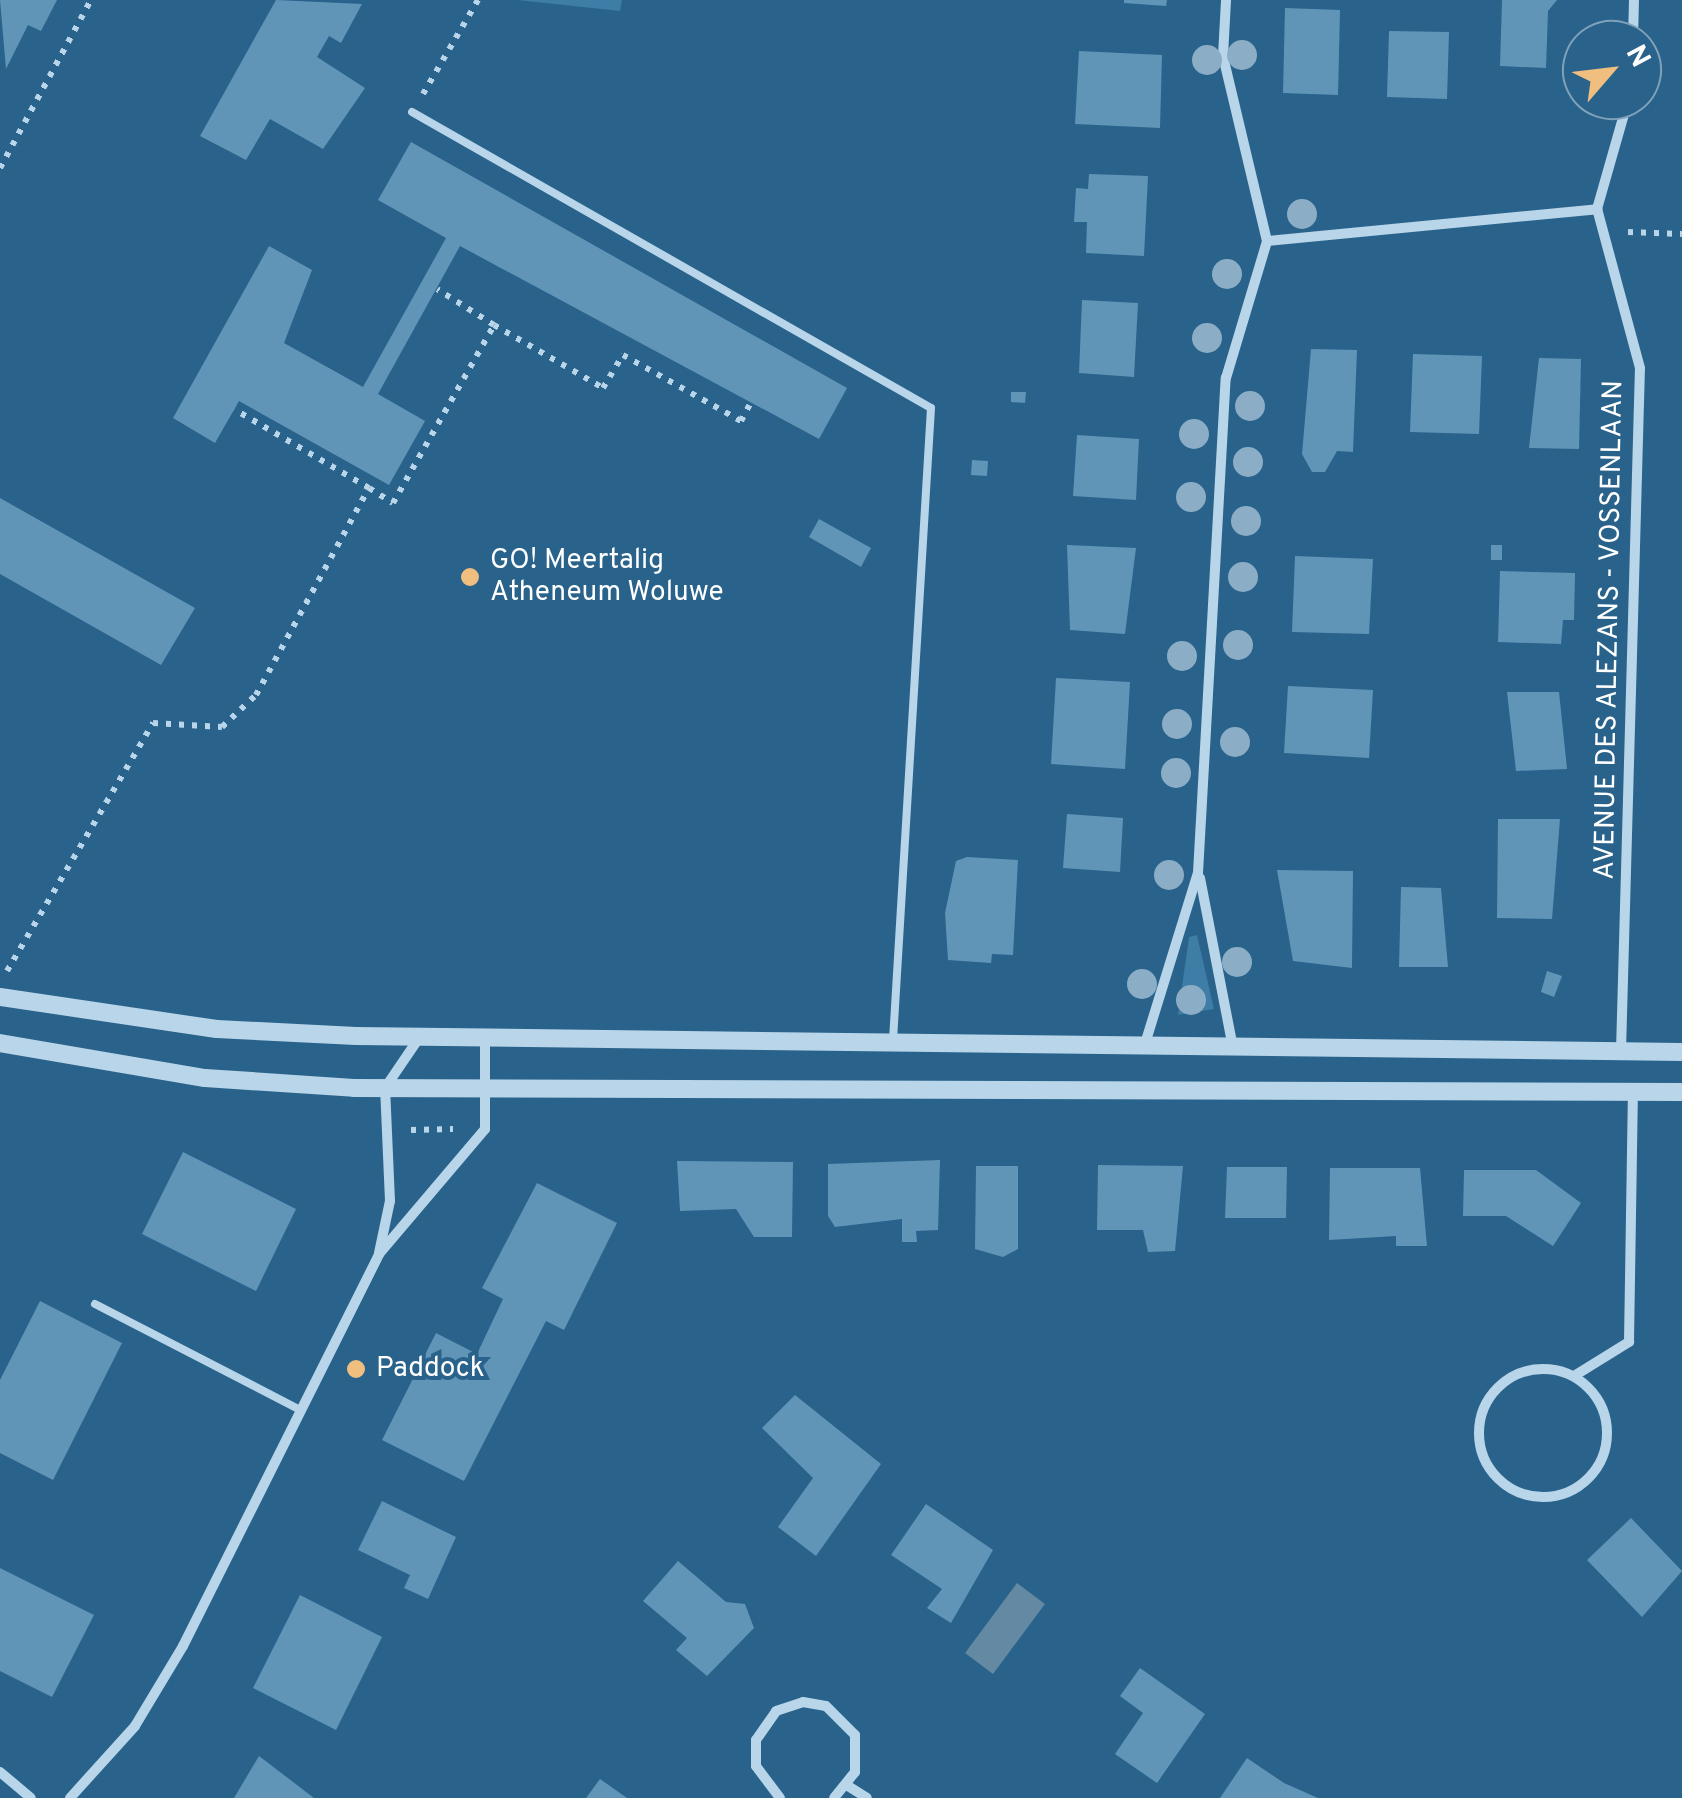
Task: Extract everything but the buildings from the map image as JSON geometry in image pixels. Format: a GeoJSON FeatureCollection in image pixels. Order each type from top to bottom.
{"type":"FeatureCollection","features":[{"type":"Feature","properties":{"kind":"street"},"geometry":{"type":"LineString","coordinates":[[1144,1047],[1198,873],[1226,378],[1267,241],[1223,56],[1226,0]]}},
{"type":"Feature","properties":{"kind":"street"},"geometry":{"type":"LineString","coordinates":[[1267,241],[1597,209],[1622,120]]}},
{"type":"Feature","properties":{"kind":"street","name":"AVENUE DES ALEZANS - VOSSENLAAN"},"geometry":{"type":"LineString","coordinates":[[1597,209],[1640,368],[1621,1051]]}},
{"type":"Feature","properties":{"kind":"street"},"geometry":{"type":"LineString","coordinates":[[1198,873],[1234,1049]]}},
{"type":"Feature","properties":{"kind":"street"},"geometry":{"type":"LineString","coordinates":[[2,990],[216,1029],[419,1038],[892,1048],[1682,1052]]}},
{"type":"Feature","properties":{"kind":"street"},"geometry":{"type":"LineString","coordinates":[[379,1254],[390,1201],[385,1088],[419,1038]]}},
{"type":"Feature","properties":{"kind":"street"},"geometry":{"type":"LineString","coordinates":[[70,1798],[135,1726],[379,1254],[485,1129],[485,1040]]}},
{"type":"Feature","properties":{"kind":"street"},"geometry":{"type":"LineString","coordinates":[[0,1043],[205,1078],[385,1088],[1682,1092]]}},
{"type":"Feature","properties":{"kind":"street"},"geometry":{"type":"LineString","coordinates":[[1574,1376],[1607,1420],[1600,1464],[1570,1492],[1548,1498],[1499,1480],[1480,1446],[1486,1403],[1530,1370],[1574,1376],[1629,1342],[1632,1091]]}},
{"type":"Feature","properties":{"kind":"street"},"geometry":{"type":"LineString","coordinates":[[780,1798],[756,1766],[756,1740],[776,1711],[803,1702],[826,1706],[855,1735],[848,1786],[834,1798]]}},
{"type":"Feature","properties":{"kind":"street"},"geometry":{"type":"LineString","coordinates":[[0,1772],[31,1798]]}},
{"type":"Feature","properties":{"kind":"street"},"geometry":{"type":"LineString","coordinates":[[848,1786],[867,1798]]}},
{"type":"Feature","properties":{"kind":"lane"},"geometry":{"type":"LineString","coordinates":[[412,112],[931,408],[892,1048]]}},
{"type":"Feature","properties":{"kind":"lane"},"geometry":{"type":"LineString","coordinates":[[95,1304],[300,1410]]}},
{"type":"Feature","properties":{"kind":"path"},"geometry":{"type":"LineString","coordinates":[[0,168],[91,0]]}},
{"type":"Feature","properties":{"kind":"path"},"geometry":{"type":"LineString","coordinates":[[412,112],[478,0]]}},
{"type":"Feature","properties":{"kind":"path"},"geometry":{"type":"LineString","coordinates":[[1597,209],[1622,232],[1682,234]]}},
{"type":"Feature","properties":{"kind":"path"},"geometry":{"type":"LineString","coordinates":[[437,289],[603,388],[624,355],[741,421],[751,402]]}},
{"type":"Feature","properties":{"kind":"path"},"geometry":{"type":"LineString","coordinates":[[234,409],[393,503],[494,324]]}},
{"type":"Feature","properties":{"kind":"path"},"geometry":{"type":"LineString","coordinates":[[2,990],[153,724],[222,727],[256,695],[370,488]]}},
{"type":"Feature","properties":{"kind":"path"},"geometry":{"type":"LineString","coordinates":[[404,1130],[464,1129]]}},
{"type":"Feature","properties":{"kind":"shaded area"},"geometry":{"type":"Polygon","coordinates":[[[517,0],[622,0],[620,11],[517,0]]]}},
{"type":"Feature","properties":{"kind":"shaded area"},"geometry":{"type":"Polygon","coordinates":[[[1197,935],[1214,1009],[1178,1015],[1189,937],[1197,935]]]}},
{"type":"Feature","properties":{"kind":"shaded area"},"geometry":{"type":"Polygon","coordinates":[[[1017,1583],[1045,1604],[993,1674],[965,1653],[1017,1583]]]}},
{"type":"Feature","properties":{"kind":"place","name":"GO! Meertalig Atheneum Woluwe"},"geometry":{"type":"Point","coordinates":[470,577]}},
{"type":"Feature","properties":{"kind":"place","name":"Paddock"},"geometry":{"type":"Point","coordinates":[356,1369]}}]}
